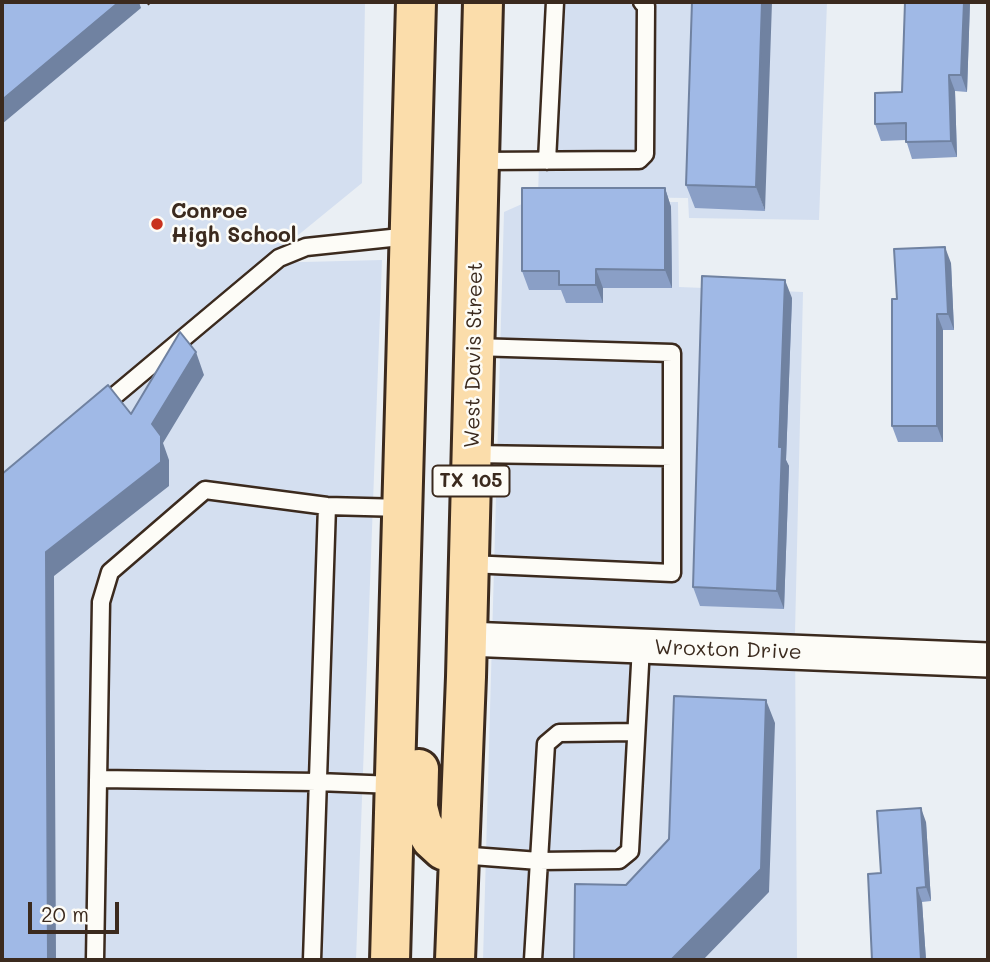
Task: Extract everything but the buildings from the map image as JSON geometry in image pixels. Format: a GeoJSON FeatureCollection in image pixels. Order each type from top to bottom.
{"type":"FeatureCollection","features":[{"type":"Feature","properties":{"kind":"main road","name":"TX 105"},"geometry":{"type":"LineString","coordinates":[[390,960],[416,2]]}},
{"type":"Feature","properties":{"kind":"main road","name":"West Davis Street"},"geometry":{"type":"LineString","coordinates":[[455,960],[467,639],[483,2]]}},
{"type":"Feature","properties":{"kind":"main road"},"geometry":{"type":"LineString","coordinates":[[405,428],[426,481],[418,807],[422,823],[431,839],[443,850],[459,855]]}},
{"type":"Feature","properties":{"kind":"street","name":"Wroxton Drive"},"geometry":{"type":"LineString","coordinates":[[467,639],[988,660]]}},
{"type":"Feature","properties":{"kind":"lane"},"geometry":{"type":"LineString","coordinates":[[547,161],[555,2]]}},
{"type":"Feature","properties":{"kind":"lane"},"geometry":{"type":"LineString","coordinates":[[479,161],[639,160],[645,154],[646,6],[642,2]]}},
{"type":"Feature","properties":{"kind":"lane"},"geometry":{"type":"LineString","coordinates":[[87,419],[279,258],[306,247],[410,236]]}},
{"type":"Feature","properties":{"kind":"lane"},"geometry":{"type":"LineString","coordinates":[[469,564],[672,573],[672,353],[474,347]]}},
{"type":"Feature","properties":{"kind":"lane"},"geometry":{"type":"LineString","coordinates":[[472,454],[672,457]]}},
{"type":"Feature","properties":{"kind":"lane"},"geometry":{"type":"LineString","coordinates":[[95,960],[101,602],[110,572],[205,490],[327,506],[403,508]]}},
{"type":"Feature","properties":{"kind":"lane"},"geometry":{"type":"LineString","coordinates":[[312,960],[327,506]]}},
{"type":"Feature","properties":{"kind":"lane"},"geometry":{"type":"LineString","coordinates":[[459,855],[539,861],[619,860],[630,851],[640,646]]}},
{"type":"Feature","properties":{"kind":"lane"},"geometry":{"type":"LineString","coordinates":[[533,960],[546,744],[559,733],[636,732]]}},
{"type":"Feature","properties":{"kind":"lane"},"geometry":{"type":"LineString","coordinates":[[99,779],[395,785]]}},
{"type":"Feature","properties":{"kind":"shaded area"},"geometry":{"type":"Polygon","coordinates":[[[2,2],[365,2],[362,183],[264,263],[382,260],[356,960],[2,960],[2,2]]]}},
{"type":"Feature","properties":{"kind":"shaded area"},"geometry":{"type":"Polygon","coordinates":[[[544,2],[827,2],[819,220],[689,218],[688,198],[538,196],[544,2]]]}},
{"type":"Feature","properties":{"kind":"shaded area"},"geometry":{"type":"Polygon","coordinates":[[[678,202],[679,287],[803,292],[795,633],[797,960],[483,960],[504,212],[522,204],[678,202]]]}},
{"type":"Feature","properties":{"kind":"place","name":"Conroe High School"},"geometry":{"type":"Point","coordinates":[157,224]}}]}
